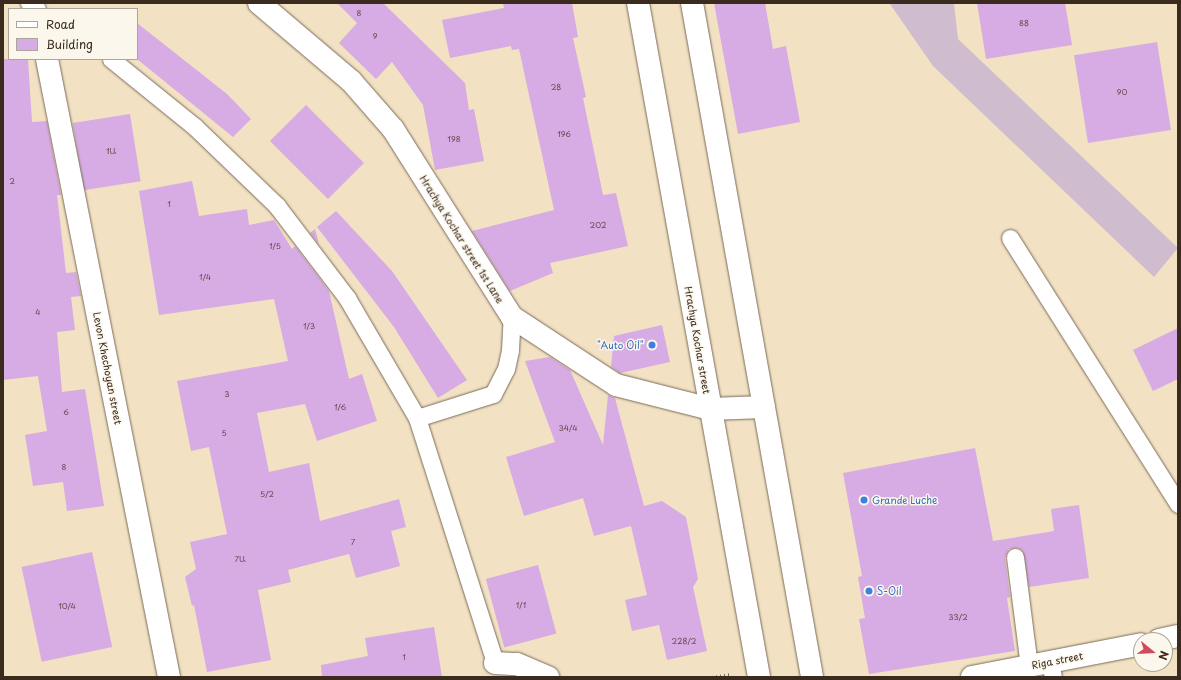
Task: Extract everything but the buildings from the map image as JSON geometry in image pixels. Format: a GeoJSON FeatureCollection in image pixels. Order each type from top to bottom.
{"type":"FeatureCollection","features":[{"type":"Feature","properties":{"kind":"street","name":"Hrachya Kochar street 1st Lane"},"geometry":{"type":"LineString","coordinates":[[259,3],[352,80],[393,129],[512,317],[616,385],[710,409],[764,407]]}},
{"type":"Feature","properties":{"kind":"street","name":"Hrachya Kochar street"},"geometry":{"type":"LineString","coordinates":[[638,3],[759,677]]}},
{"type":"Feature","properties":{"kind":"street"},"geometry":{"type":"LineString","coordinates":[[692,3],[812,677]]}},
{"type":"Feature","properties":{"kind":"street","name":"Levon Khechoyan street"},"geometry":{"type":"LineString","coordinates":[[47,60],[169,677]]}},
{"type":"Feature","properties":{"kind":"street","name":"Riga street"},"geometry":{"type":"LineString","coordinates":[[972,677],[1044,668],[1133,646]]}},
{"type":"Feature","properties":{"kind":"street"},"geometry":{"type":"LineString","coordinates":[[495,663],[516,664],[548,677]]}},
{"type":"Feature","properties":{"kind":"lane"},"geometry":{"type":"LineString","coordinates":[[113,60],[196,127],[277,206],[347,298],[417,418],[495,663]]}},
{"type":"Feature","properties":{"kind":"lane"},"geometry":{"type":"LineString","coordinates":[[1010,238],[1178,504]]}},
{"type":"Feature","properties":{"kind":"lane"},"geometry":{"type":"LineString","coordinates":[[417,418],[493,394],[506,369],[510,350],[512,317]]}},
{"type":"Feature","properties":{"kind":"lane"},"geometry":{"type":"LineString","coordinates":[[1015,557],[1044,668]]}},
{"type":"Feature","properties":{"kind":"path"},"geometry":{"type":"LineString","coordinates":[[712,677],[730,674]]}},
{"type":"Feature","properties":{"kind":"shaded area"},"geometry":{"type":"Polygon","coordinates":[[[954,3],[958,39],[1178,248],[1154,277],[933,66],[890,4],[954,3]]]}},
{"type":"Feature","properties":{"kind":"place","name":"\"Auto Oil\""},"geometry":{"type":"Point","coordinates":[652,345]}},
{"type":"Feature","properties":{"kind":"place","name":"Grande Luche"},"geometry":{"type":"Point","coordinates":[864,500]}},
{"type":"Feature","properties":{"kind":"place","name":"S-Oil"},"geometry":{"type":"Point","coordinates":[869,591]}}]}
